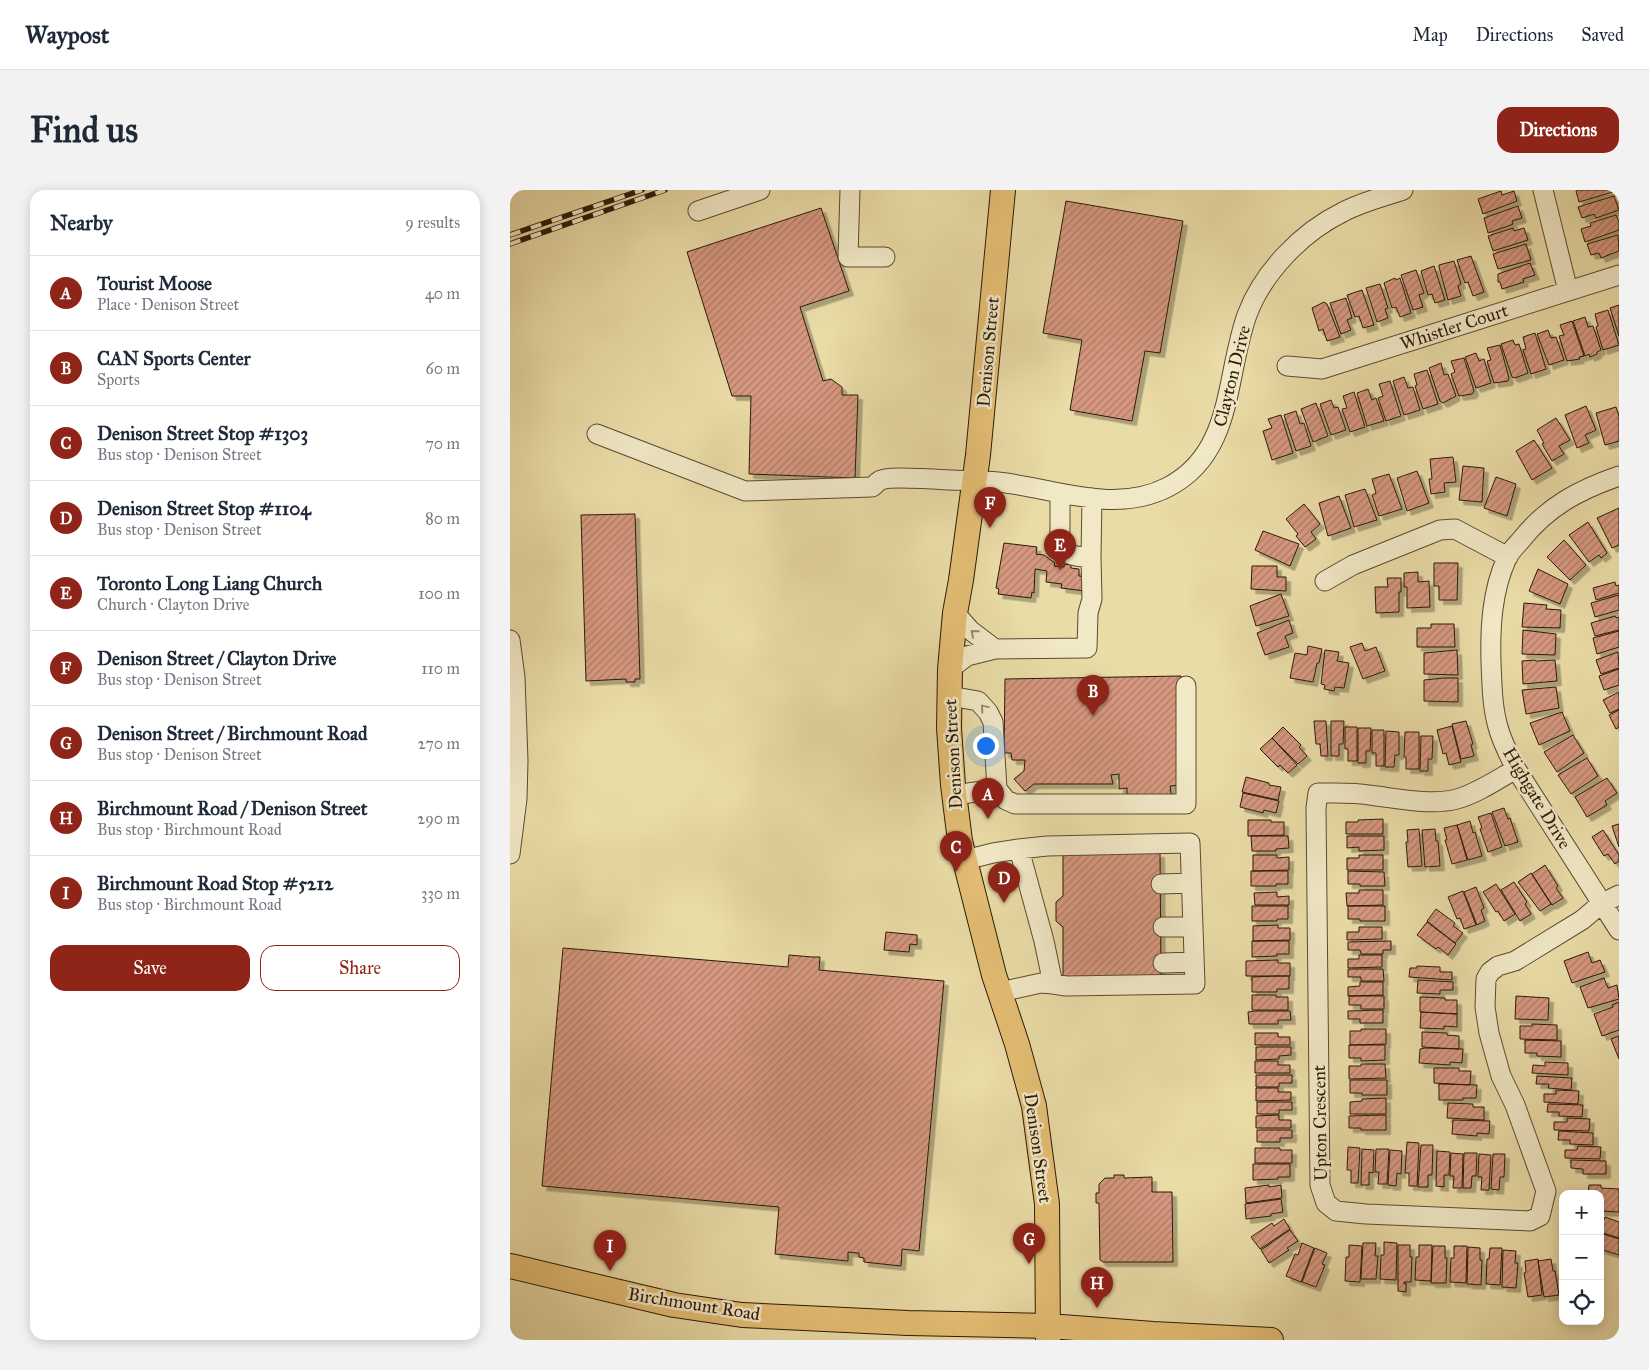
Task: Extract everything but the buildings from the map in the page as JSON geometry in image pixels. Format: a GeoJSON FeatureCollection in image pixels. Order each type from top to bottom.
{"type":"FeatureCollection","features":[{"type":"Feature","properties":{"kind":"main road","name":"Denison Street"},"geometry":{"type":"LineString","coordinates":[[1000,193],[992,325],[975,482],[955,613],[950,669],[949,728],[954,795],[965,860],[975,903],[1034,1106],[1047,1204],[1048,1333]]}},
{"type":"Feature","properties":{"kind":"main road","name":"Birchmount Road"},"geometry":{"type":"LineString","coordinates":[[510,1266],[674,1305],[742,1315],[908,1323],[1048,1333],[1153,1334],[1271,1340]]}},
{"type":"Feature","properties":{"kind":"street"},"geometry":{"type":"LineString","coordinates":[[698,211],[760,190]]}},
{"type":"Feature","properties":{"kind":"street"},"geometry":{"type":"LineString","coordinates":[[850,190],[848,257],[885,257]]}},
{"type":"Feature","properties":{"kind":"street","name":"Clayton Drive"},"geometry":{"type":"LineString","coordinates":[[597,434],[745,491],[872,487],[882,479],[920,478],[998,482],[1092,498],[1131,500],[1149,495],[1169,487],[1193,469],[1208,452],[1221,426],[1237,349],[1248,314],[1264,282],[1285,257],[1318,226],[1350,209],[1403,190]]}},
{"type":"Feature","properties":{"kind":"street"},"geometry":{"type":"LineString","coordinates":[[1543,190],[1568,291]]}},
{"type":"Feature","properties":{"kind":"street","name":"Whistler Court"},"geometry":{"type":"LineString","coordinates":[[1287,366],[1322,369],[1619,275]]}},
{"type":"Feature","properties":{"kind":"street","name":"Highgate Drive"},"geometry":{"type":"LineString","coordinates":[[1619,476],[1597,483],[1560,502],[1544,515],[1508,557],[1494,597],[1490,641],[1493,702],[1497,726],[1504,744],[1516,769],[1619,930]]}},
{"type":"Feature","properties":{"kind":"street"},"geometry":{"type":"LineString","coordinates":[[1060,493],[1059,543],[1072,555],[1091,557]]}},
{"type":"Feature","properties":{"kind":"street"},"geometry":{"type":"LineString","coordinates":[[950,669],[966,656],[995,649],[1087,648],[1088,613],[1092,599],[1092,498]]}},
{"type":"Feature","properties":{"kind":"street"},"geometry":{"type":"LineString","coordinates":[[1325,581],[1353,565],[1440,530],[1455,529],[1508,557]]}},
{"type":"Feature","properties":{"kind":"street"},"geometry":{"type":"LineString","coordinates":[[955,613],[970,630],[995,649]]}},
{"type":"Feature","properties":{"kind":"street"},"geometry":{"type":"LineString","coordinates":[[510,640],[515,677],[514,748],[517,799],[510,854]]}},
{"type":"Feature","properties":{"kind":"street"},"geometry":{"type":"LineString","coordinates":[[950,696],[978,701],[988,712],[992,722],[997,789],[1006,800],[1015,804],[1186,804],[1186,686]]}},
{"type":"Feature","properties":{"kind":"street","name":"Upton Crescent"},"geometry":{"type":"LineString","coordinates":[[1516,769],[1484,787],[1457,799],[1434,801],[1389,799],[1342,792],[1318,793],[1316,808],[1320,1185],[1326,1203],[1336,1211],[1366,1214],[1530,1221],[1540,1216],[1546,1191],[1514,1105],[1501,1076],[1489,1033],[1485,1007],[1486,979],[1490,972],[1498,966],[1514,961],[1582,920],[1601,904]]}},
{"type":"Feature","properties":{"kind":"street"},"geometry":{"type":"LineString","coordinates":[[954,795],[997,789]]}},
{"type":"Feature","properties":{"kind":"street"},"geometry":{"type":"LineString","coordinates":[[965,860],[993,853],[1047,846],[1190,843],[1195,984],[1066,986],[1041,983],[1000,992]]}},
{"type":"Feature","properties":{"kind":"street"},"geometry":{"type":"LineString","coordinates":[[1019,849],[1044,941],[1053,984]]}},
{"type":"Feature","properties":{"kind":"street"},"geometry":{"type":"LineString","coordinates":[[1161,884],[1191,883]]}},
{"type":"Feature","properties":{"kind":"street"},"geometry":{"type":"LineString","coordinates":[[1601,904],[1619,895]]}},
{"type":"Feature","properties":{"kind":"street"},"geometry":{"type":"LineString","coordinates":[[1163,927],[1192,927]]}},
{"type":"Feature","properties":{"kind":"street"},"geometry":{"type":"LineString","coordinates":[[1163,963],[1194,962]]}},
{"type":"Feature","properties":{"kind":"railway"},"geometry":{"type":"LineString","coordinates":[[510,235],[642,190]]}},
{"type":"Feature","properties":{"kind":"railway"},"geometry":{"type":"LineString","coordinates":[[510,244],[665,190]]}},
{"type":"Feature","properties":{"kind":"place","name":"Denison Street / Clayton Drive"},"geometry":{"type":"Point","coordinates":[990,528]}},
{"type":"Feature","properties":{"kind":"place","name":"Toronto Long Liang Church"},"geometry":{"type":"Point","coordinates":[1060,570]}},
{"type":"Feature","properties":{"kind":"place","name":"CAN Sports Center"},"geometry":{"type":"Point","coordinates":[1093,716]}},
{"type":"Feature","properties":{"kind":"place","name":"Tourist Moose"},"geometry":{"type":"Point","coordinates":[988,819]}},
{"type":"Feature","properties":{"kind":"place","name":"Denison Street Stop #1303"},"geometry":{"type":"Point","coordinates":[956,872]}},
{"type":"Feature","properties":{"kind":"place","name":"Denison Street Stop #1104"},"geometry":{"type":"Point","coordinates":[1004,903]}},
{"type":"Feature","properties":{"kind":"place","name":"Denison Street / Birchmount Road"},"geometry":{"type":"Point","coordinates":[1029,1264]}},
{"type":"Feature","properties":{"kind":"place","name":"Birchmount Road Stop #5212"},"geometry":{"type":"Point","coordinates":[610,1271]}},
{"type":"Feature","properties":{"kind":"place","name":"Birchmount Road / Denison Street"},"geometry":{"type":"Point","coordinates":[1097,1308]}}]}
